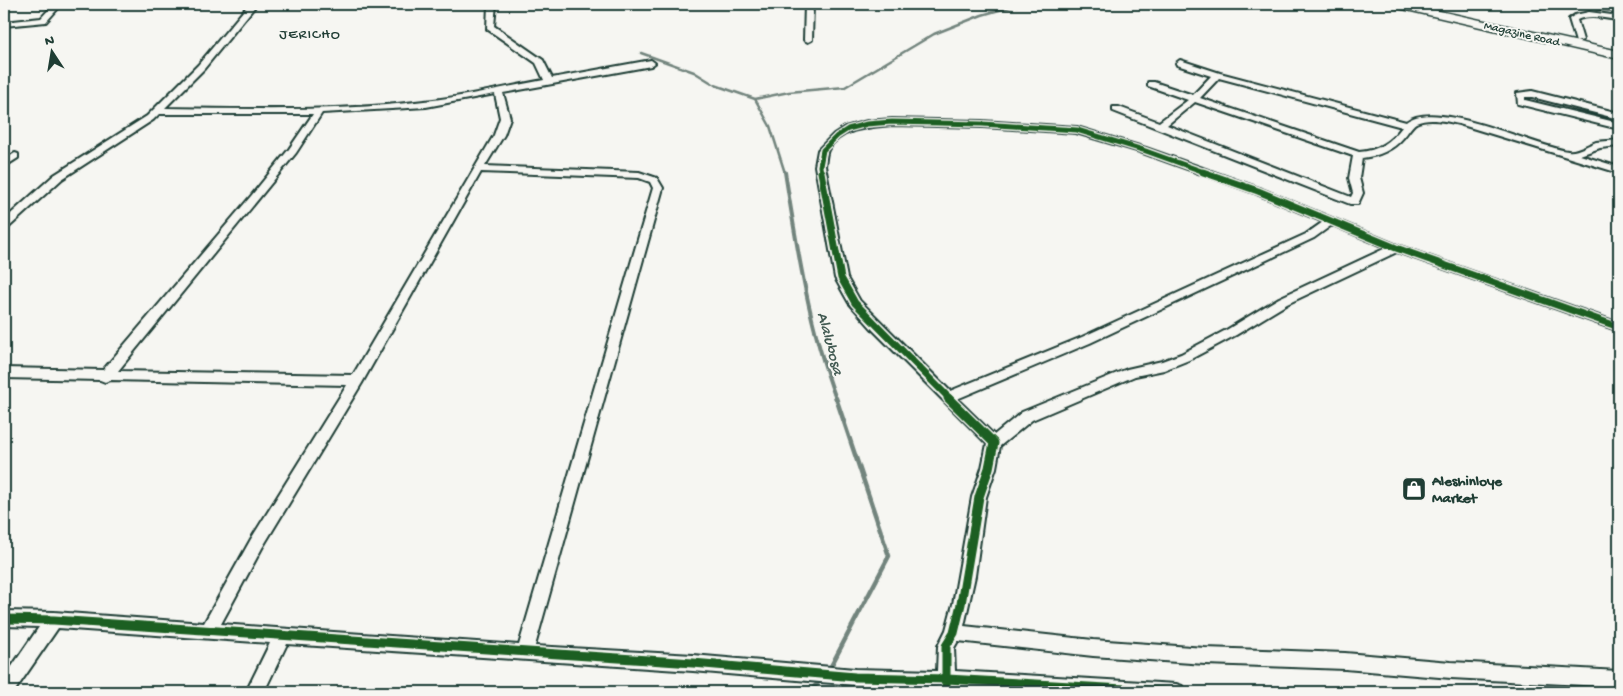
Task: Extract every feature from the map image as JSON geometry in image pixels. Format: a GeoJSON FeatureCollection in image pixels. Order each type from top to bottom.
{"type":"FeatureCollection","features":[{"type":"Feature","properties":{"kind":"main road","name":"Magazine Road"},"geometry":{"type":"LineString","coordinates":[[1394,4],[1619,55]]}},
{"type":"Feature","properties":{"kind":"main road","name":"Magazine Road"},"geometry":{"type":"LineString","coordinates":[[1425,4],[1619,50]]}},
{"type":"Feature","properties":{"kind":"street"},"geometry":{"type":"LineString","coordinates":[[4,24],[43,20],[58,4]]}},
{"type":"Feature","properties":{"kind":"street"},"geometry":{"type":"LineString","coordinates":[[4,226],[58,177],[139,126],[158,111],[201,67],[253,4]]}},
{"type":"Feature","properties":{"kind":"street"},"geometry":{"type":"LineString","coordinates":[[492,4],[490,27],[540,62],[549,81]]}},
{"type":"Feature","properties":{"kind":"street"},"geometry":{"type":"LineString","coordinates":[[808,40],[809,4]]}},
{"type":"Feature","properties":{"kind":"street"},"geometry":{"type":"LineString","coordinates":[[1579,40],[1574,27],[1574,18],[1585,15],[1619,18]]}},
{"type":"Feature","properties":{"kind":"street"},"geometry":{"type":"LineString","coordinates":[[158,111],[372,109],[426,104],[651,63]]}},
{"type":"Feature","properties":{"kind":"street"},"geometry":{"type":"LineString","coordinates":[[1180,63],[1217,75],[1406,125]]}},
{"type":"Feature","properties":{"kind":"street"},"geometry":{"type":"LineString","coordinates":[[1160,126],[1194,99],[1217,75]]}},
{"type":"Feature","properties":{"kind":"street"},"geometry":{"type":"LineString","coordinates":[[1151,84],[1358,155],[1382,152],[1400,137],[1406,125],[1413,120],[1426,118],[1447,120],[1619,170]]}},
{"type":"Feature","properties":{"kind":"street"},"geometry":{"type":"LineString","coordinates":[[208,632],[229,591],[356,380],[503,126],[504,111],[498,90]]}},
{"type":"Feature","properties":{"kind":"street"},"geometry":{"type":"LineString","coordinates":[[1619,116],[1532,94],[1520,95],[1521,102],[1619,126]]}},
{"type":"Feature","properties":{"kind":"street"},"geometry":{"type":"LineString","coordinates":[[1116,109],[1354,202],[1358,193],[1354,178],[1358,155]]}},
{"type":"Feature","properties":{"kind":"street"},"geometry":{"type":"LineString","coordinates":[[105,377],[255,198],[293,150],[320,110]]}},
{"type":"Feature","properties":{"kind":"street"},"geometry":{"type":"LineString","coordinates":[[994,443],[876,327],[855,303],[841,278],[820,166],[823,150],[848,128],[866,124],[892,122],[982,124],[1077,130],[1143,150],[1258,191],[1396,248],[1619,327]]}},
{"type":"Feature","properties":{"kind":"street"},"geometry":{"type":"LineString","coordinates":[[1571,155],[1598,145],[1619,143]]}},
{"type":"Feature","properties":{"kind":"street"},"geometry":{"type":"LineString","coordinates":[[4,164],[15,156]]}},
{"type":"Feature","properties":{"kind":"street"},"geometry":{"type":"LineString","coordinates":[[479,169],[639,175],[653,179],[657,183],[658,188],[525,653]]}},
{"type":"Feature","properties":{"kind":"street"},"geometry":{"type":"LineString","coordinates":[[948,397],[1161,307],[1310,236],[1331,221]]}},
{"type":"Feature","properties":{"kind":"street"},"geometry":{"type":"LineString","coordinates":[[946,686],[946,646],[954,633],[968,576],[979,497],[989,468],[994,443],[1027,416],[1132,372],[1164,365],[1192,354],[1282,301],[1396,248]]}},
{"type":"Feature","properties":{"kind":"street"},"geometry":{"type":"LineString","coordinates":[[4,373],[105,377],[356,380]]}},
{"type":"Feature","properties":{"kind":"street"},"geometry":{"type":"LineString","coordinates":[[4,619],[54,620],[525,653],[693,662],[946,686],[1176,692]]}},
{"type":"Feature","properties":{"kind":"street"},"geometry":{"type":"LineString","coordinates":[[4,692],[54,620]]}},
{"type":"Feature","properties":{"kind":"street"},"geometry":{"type":"LineString","coordinates":[[954,633],[1132,651],[1345,661],[1451,670],[1619,679]]}},
{"type":"Feature","properties":{"kind":"street"},"geometry":{"type":"LineString","coordinates":[[255,692],[282,636]]}},
{"type":"Feature","properties":{"kind":"waterway"},"geometry":{"type":"LineString","coordinates":[[755,99],[789,92],[845,87],[934,34],[982,15],[1020,4]]}},
{"type":"Feature","properties":{"kind":"waterway","name":"Alalubosa"},"geometry":{"type":"LineString","coordinates":[[641,53],[694,72],[715,85],[755,99]]}},
{"type":"Feature","properties":{"kind":"waterway","name":"Alalubosa"},"geometry":{"type":"LineString","coordinates":[[755,99],[770,126],[785,173]]}},
{"type":"Feature","properties":{"kind":"waterway","name":"Alalubosa"},"geometry":{"type":"LineString","coordinates":[[785,172],[799,258],[811,315],[836,399]]}},
{"type":"Feature","properties":{"kind":"waterway","name":"Alalubosa"},"geometry":{"type":"LineString","coordinates":[[829,670],[889,556],[836,398]]}},
{"type":"Feature","properties":{"kind":"waterway","name":"Alalubosa"},"geometry":{"type":"LineString","coordinates":[[809,692],[821,680]]}},
{"type":"Feature","properties":{"kind":"railway"},"geometry":{"type":"LineString","coordinates":[[1556,4],[1619,11]]}},
{"type":"Feature","properties":{"kind":"cycle path"},"geometry":{"type":"LineString","coordinates":[[946,692],[946,646],[954,633],[961,604],[979,497],[989,468],[994,443],[877,327],[855,303],[841,278],[820,166],[823,150],[837,136],[848,129],[867,124],[892,122],[982,124],[1077,130],[1143,150],[1258,191],[1396,248],[1619,327]]}},
{"type":"Feature","properties":{"kind":"cycle path"},"geometry":{"type":"LineString","coordinates":[[4,619],[54,620],[693,663],[855,677],[947,679],[1176,692]]}},
{"type":"Feature","properties":{"kind":"place","name":"Aleshinloye Market"},"geometry":{"type":"Point","coordinates":[1414,489]}},
{"type":"Feature","properties":{"kind":"district","name":"JERICHO"},"geometry":{"type":"Point","coordinates":[310,33]}}]}
